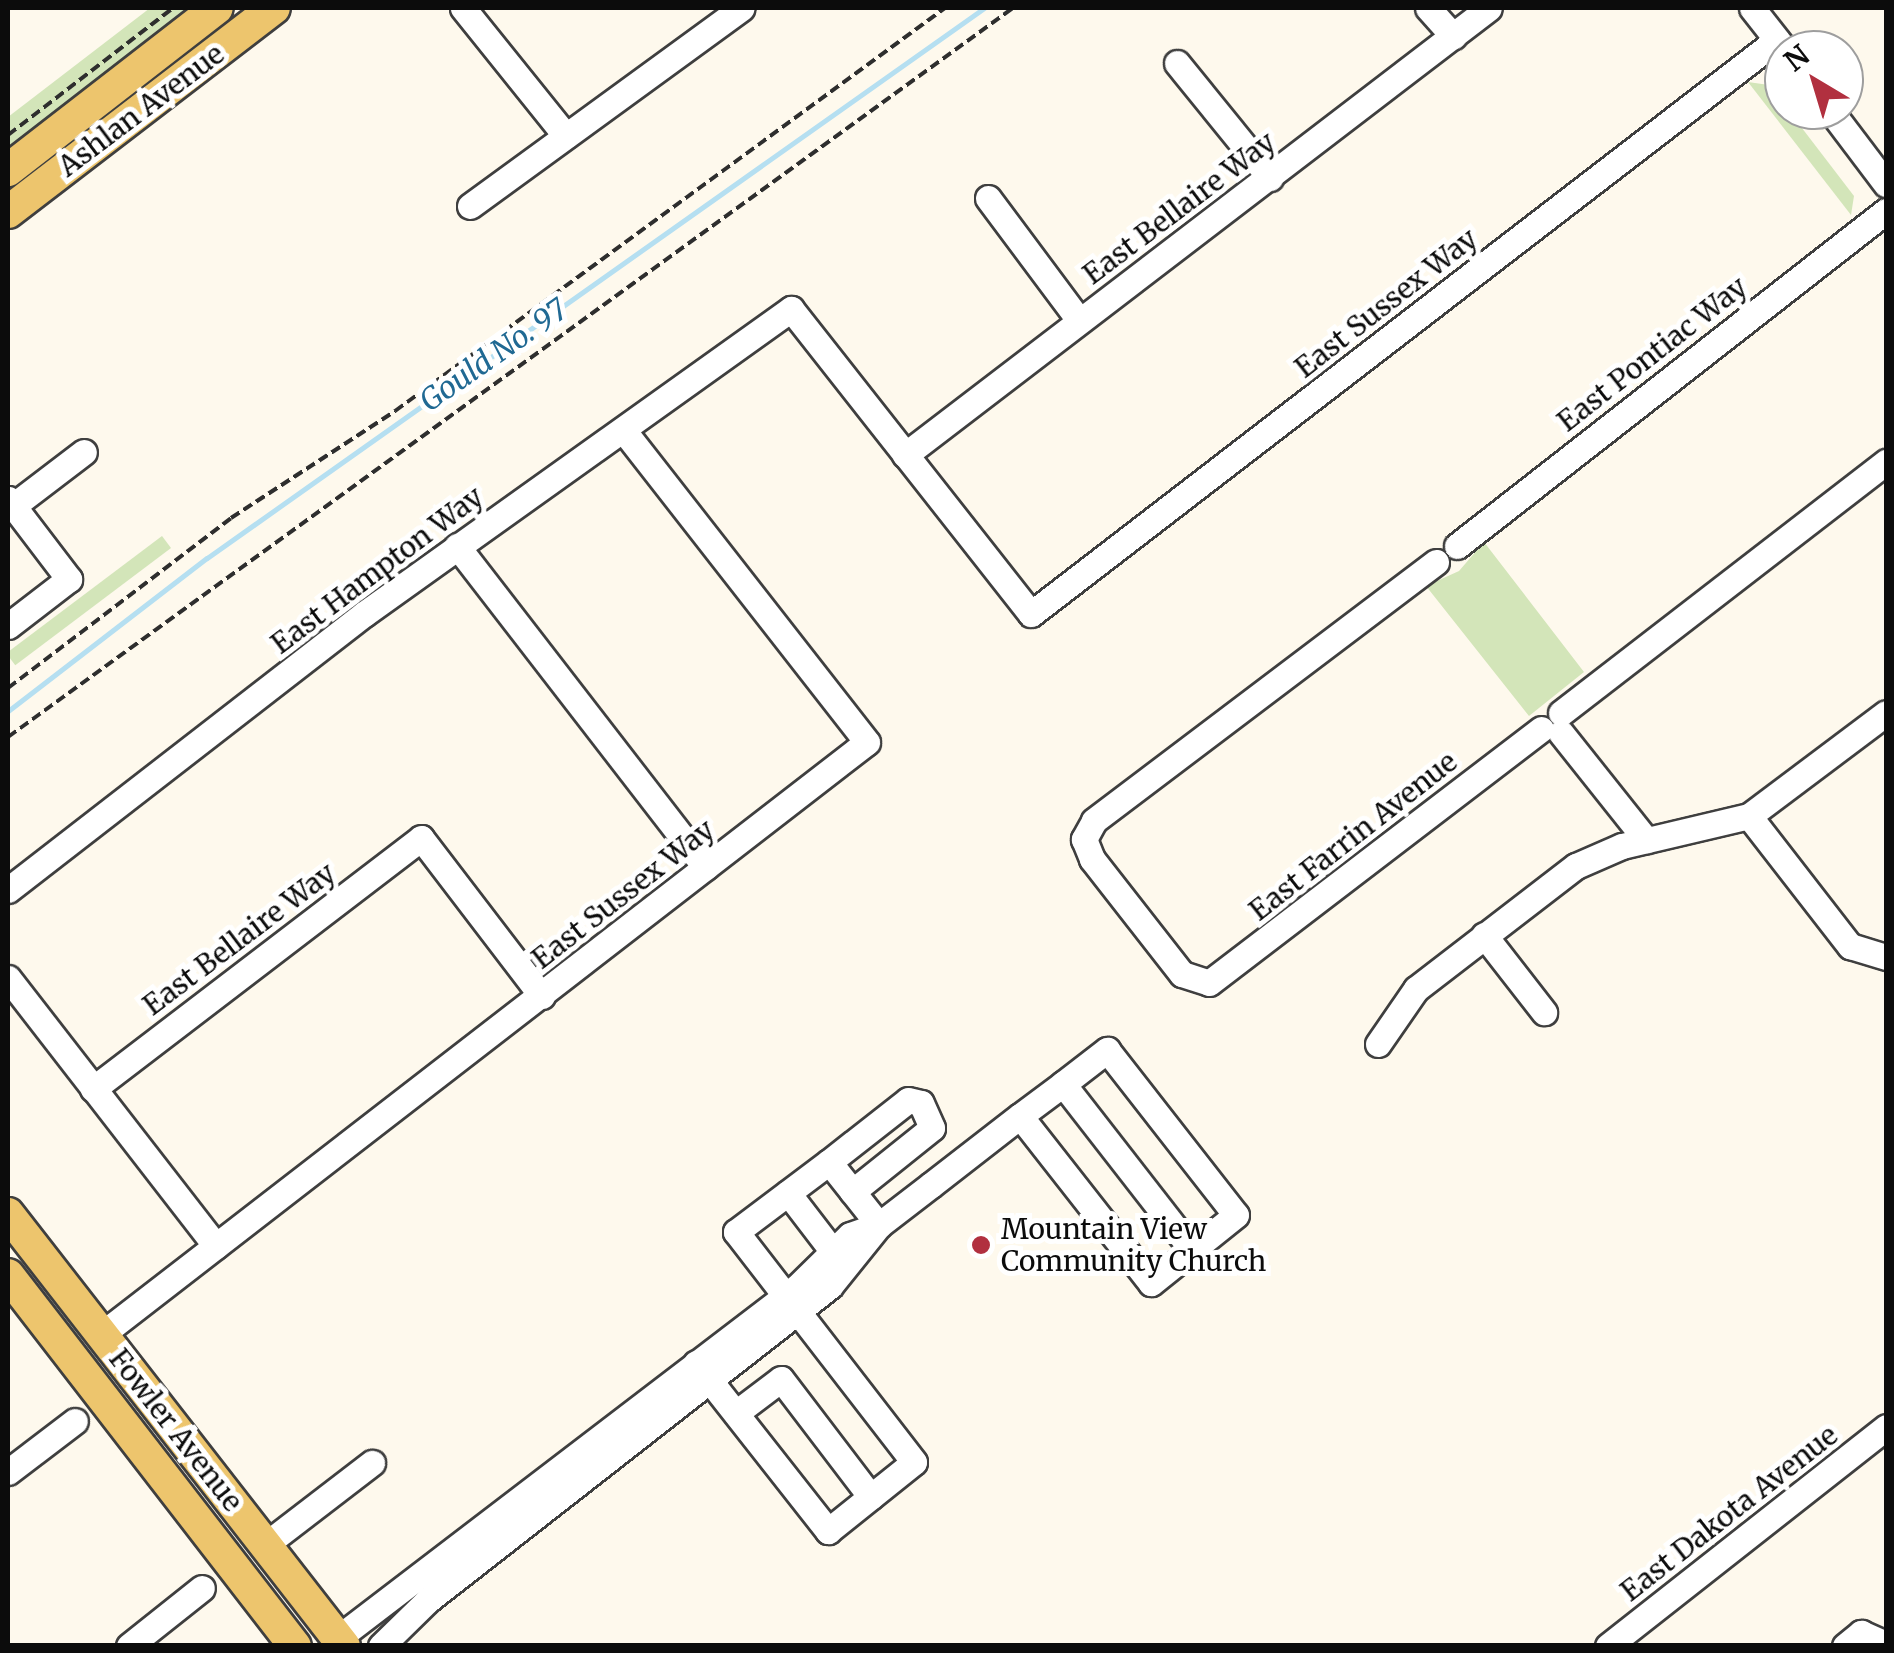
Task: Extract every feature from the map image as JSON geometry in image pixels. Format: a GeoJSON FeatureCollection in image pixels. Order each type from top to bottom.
{"type":"FeatureCollection","features":[{"type":"Feature","properties":{"kind":"main road","name":"Ashlan Avenue"},"geometry":{"type":"LineString","coordinates":[[8,170],[216,8]]}},
{"type":"Feature","properties":{"kind":"main road","name":"Ashlan Avenue"},"geometry":{"type":"LineString","coordinates":[[8,212],[274,8]]}},
{"type":"Feature","properties":{"kind":"main road","name":"Fowler Avenue"},"geometry":{"type":"LineString","coordinates":[[8,1214],[265,1545],[332,1643]]}},
{"type":"Feature","properties":{"kind":"main road"},"geometry":{"type":"LineString","coordinates":[[8,1242],[64,1316],[102,1334]]}},
{"type":"Feature","properties":{"kind":"main road","name":"Fowler Avenue"},"geometry":{"type":"LineString","coordinates":[[8,1275],[295,1646]]}},
{"type":"Feature","properties":{"kind":"main road"},"geometry":{"type":"LineString","coordinates":[[187,1505],[241,1552],[332,1643]]}},
{"type":"Feature","properties":{"kind":"street"},"geometry":{"type":"LineString","coordinates":[[463,8],[566,136]]}},
{"type":"Feature","properties":{"kind":"street"},"geometry":{"type":"LineString","coordinates":[[470,206],[742,8]]}},
{"type":"Feature","properties":{"kind":"street"},"geometry":{"type":"LineString","coordinates":[[1428,8],[1452,36]]}},
{"type":"Feature","properties":{"kind":"street","name":"East Bellaire Way"},"geometry":{"type":"LineString","coordinates":[[905,455],[1489,8]]}},
{"type":"Feature","properties":{"kind":"street"},"geometry":{"type":"LineString","coordinates":[[1752,8],[1769,30]]}},
{"type":"Feature","properties":{"kind":"street","name":"East Sussex Way"},"geometry":{"type":"LineString","coordinates":[[905,455],[1031,614],[1764,58]]}},
{"type":"Feature","properties":{"kind":"street"},"geometry":{"type":"LineString","coordinates":[[1177,63],[1270,178]]}},
{"type":"Feature","properties":{"kind":"street"},"geometry":{"type":"LineString","coordinates":[[1845,130],[1886,184]]}},
{"type":"Feature","properties":{"kind":"street"},"geometry":{"type":"LineString","coordinates":[[988,198],[1079,320]]}},
{"type":"Feature","properties":{"kind":"street","name":"East Pontiac Way"},"geometry":{"type":"LineString","coordinates":[[1199,984],[1182,974],[1092,859],[1084,839],[1094,821],[1446,554],[1886,211]]}},
{"type":"Feature","properties":{"kind":"street","name":"East Hampton Way"},"geometry":{"type":"LineString","coordinates":[[8,890],[457,546],[790,309],[905,455]]}},
{"type":"Feature","properties":{"kind":"street","name":"East Sussex Way"},"geometry":{"type":"LineString","coordinates":[[102,1334],[867,742],[623,430]]}},
{"type":"Feature","properties":{"kind":"street"},"geometry":{"type":"LineString","coordinates":[[8,626],[69,579],[10,503],[84,452]]}},
{"type":"Feature","properties":{"kind":"street","name":"East Farrin Avenue"},"geometry":{"type":"LineString","coordinates":[[1199,984],[1220,977],[1554,725],[1886,462]]}},
{"type":"Feature","properties":{"kind":"street"},"geometry":{"type":"LineString","coordinates":[[457,546],[705,867]]}},
{"type":"Feature","properties":{"kind":"street"},"geometry":{"type":"LineString","coordinates":[[1378,1044],[1416,988],[1576,866],[1646,840],[1749,816],[1886,714]]}},
{"type":"Feature","properties":{"kind":"street"},"geometry":{"type":"LineString","coordinates":[[1554,725],[1646,840]]}},
{"type":"Feature","properties":{"kind":"street"},"geometry":{"type":"LineString","coordinates":[[1749,816],[1850,946],[1886,956]]}},
{"type":"Feature","properties":{"kind":"street","name":"East Bellaire Way"},"geometry":{"type":"LineString","coordinates":[[92,1089],[421,838],[542,996]]}},
{"type":"Feature","properties":{"kind":"street"},"geometry":{"type":"LineString","coordinates":[[1484,935],[1544,1012]]}},
{"type":"Feature","properties":{"kind":"street"},"geometry":{"type":"LineString","coordinates":[[8,978],[216,1246]]}},
{"type":"Feature","properties":{"kind":"street"},"geometry":{"type":"LineString","coordinates":[[790,1304],[830,1286],[880,1225],[1020,1116],[1107,1050],[1236,1215],[1151,1283],[1020,1116]]}},
{"type":"Feature","properties":{"kind":"street"},"geometry":{"type":"LineString","coordinates":[[1062,1084],[1192,1250]]}},
{"type":"Feature","properties":{"kind":"street"},"geometry":{"type":"LineString","coordinates":[[703,1371],[828,1531],[914,1462],[736,1232],[908,1100],[922,1103],[932,1128],[852,1192]]}},
{"type":"Feature","properties":{"kind":"street"},"geometry":{"type":"LineString","coordinates":[[829,1162],[880,1225]]}},
{"type":"Feature","properties":{"kind":"street"},"geometry":{"type":"LineString","coordinates":[[788,1194],[834,1253]]}},
{"type":"Feature","properties":{"kind":"street"},"geometry":{"type":"LineString","coordinates":[[381,1646],[560,1485],[790,1304],[850,1235],[880,1225]]}},
{"type":"Feature","properties":{"kind":"street"},"geometry":{"type":"LineString","coordinates":[[736,1414],[781,1379],[871,1497]]}},
{"type":"Feature","properties":{"kind":"street"},"geometry":{"type":"LineString","coordinates":[[8,1472],[75,1421]]}},
{"type":"Feature","properties":{"kind":"street","name":"East Dakota Avenue"},"geometry":{"type":"LineString","coordinates":[[1608,1646],[1886,1427]]}},
{"type":"Feature","properties":{"kind":"street"},"geometry":{"type":"LineString","coordinates":[[265,1545],[372,1463]]}},
{"type":"Feature","properties":{"kind":"street"},"geometry":{"type":"LineString","coordinates":[[332,1643],[560,1485]]}},
{"type":"Feature","properties":{"kind":"street"},"geometry":{"type":"LineString","coordinates":[[128,1646],[202,1588]]}},
{"type":"Feature","properties":{"kind":"street"},"geometry":{"type":"LineString","coordinates":[[1853,1639],[1886,1644]]}},
{"type":"Feature","properties":{"kind":"path"},"geometry":{"type":"LineString","coordinates":[[8,135],[174,8]]}},
{"type":"Feature","properties":{"kind":"path"},"geometry":{"type":"LineString","coordinates":[[8,688],[231,518],[395,411],[945,8]]}},
{"type":"Feature","properties":{"kind":"path"},"geometry":{"type":"LineString","coordinates":[[8,737],[1013,8]]}},
{"type":"Feature","properties":{"kind":"green space"},"geometry":{"type":"Polygon","coordinates":[[[150,8],[189,8],[8,147],[8,117],[150,8]]]}},
{"type":"Feature","properties":{"kind":"green space"},"geometry":{"type":"Polygon","coordinates":[[[1748,82],[1764,84],[1764,103],[1748,82]]]}},
{"type":"Feature","properties":{"kind":"green space"},"geometry":{"type":"Polygon","coordinates":[[[1785,130],[1803,130],[1854,196],[1851,215],[1785,130]]]}},
{"type":"Feature","properties":{"kind":"green space"},"geometry":{"type":"Polygon","coordinates":[[[162,536],[171,548],[15,665],[8,652],[162,536]]]}},
{"type":"Feature","properties":{"kind":"green space"},"geometry":{"type":"Polygon","coordinates":[[[1484,542],[1584,672],[1529,716],[1426,586],[1459,571],[1484,542]]]}},
{"type":"Feature","properties":{"kind":"waterway","name":"Gould No. 97"},"geometry":{"type":"LineString","coordinates":[[8,711],[207,558],[984,8]]}},
{"type":"Feature","properties":{"kind":"place","name":"Mountain View Community Church"},"geometry":{"type":"Point","coordinates":[981,1245]}}]}
